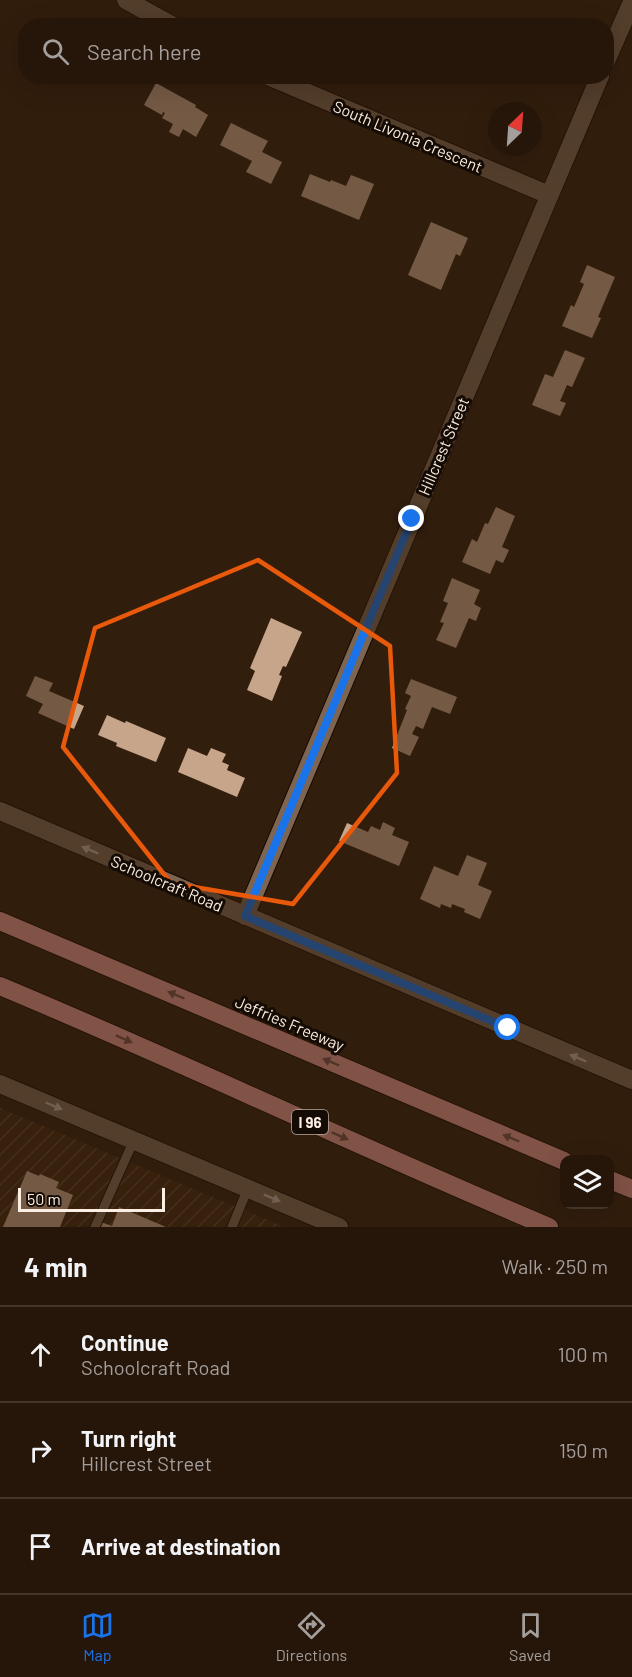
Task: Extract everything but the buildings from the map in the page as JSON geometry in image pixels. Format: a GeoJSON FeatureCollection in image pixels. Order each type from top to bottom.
{"type":"FeatureCollection","features":[{"type":"Feature","properties":{"kind":"highway","name":"Jeffries Freeway"},"geometry":{"type":"LineString","coordinates":[[0,921],[560,1159]]}},
{"type":"Feature","properties":{"kind":"highway","name":"I 96"},"geometry":{"type":"LineString","coordinates":[[0,986],[549,1227]]}},
{"type":"Feature","properties":{"kind":"highway"},"geometry":{"type":"LineString","coordinates":[[0,996],[70,1015]]}},
{"type":"Feature","properties":{"kind":"highway"},"geometry":{"type":"LineString","coordinates":[[614,1182],[632,1189]]}},
{"type":"Feature","properties":{"kind":"street"},"geometry":{"type":"LineString","coordinates":[[126,0],[159,18]]}},
{"type":"Feature","properties":{"kind":"street"},"geometry":{"type":"LineString","coordinates":[[614,43],[632,2]]}},
{"type":"Feature","properties":{"kind":"street","name":"South Livonia Crescent"},"geometry":{"type":"LineString","coordinates":[[287,84],[549,195]]}},
{"type":"Feature","properties":{"kind":"street","name":"Hillcrest Street"},"geometry":{"type":"LineString","coordinates":[[245,916],[597,84]]}},
{"type":"Feature","properties":{"kind":"street","name":"Schoolcraft Road"},"geometry":{"type":"LineString","coordinates":[[0,811],[632,1080]]}},
{"type":"Feature","properties":{"kind":"street"},"geometry":{"type":"LineString","coordinates":[[0,1084],[248,1188],[309,1221],[339,1227]]}},
{"type":"Feature","properties":{"kind":"lane"},"geometry":{"type":"LineString","coordinates":[[95,1227],[134,1140]]}},
{"type":"Feature","properties":{"kind":"lane"},"geometry":{"type":"LineString","coordinates":[[232,1227],[248,1188]]}},
{"type":"Feature","properties":{"kind":"highlighted area"},"geometry":{"type":"Polygon","coordinates":[[[258,560],[390,646],[397,773],[293,904],[171,883],[63,747],[95,628],[258,560]]]}},
{"type":"Feature","properties":{"kind":"shaded area"},"geometry":{"type":"Polygon","coordinates":[[[0,1108],[285,1227],[0,1227],[0,1108]]]}},
{"type":"Feature","properties":{"kind":"route"},"geometry":{"type":"LineString","coordinates":[[412,519],[245,916],[508,1028]]}}]}
